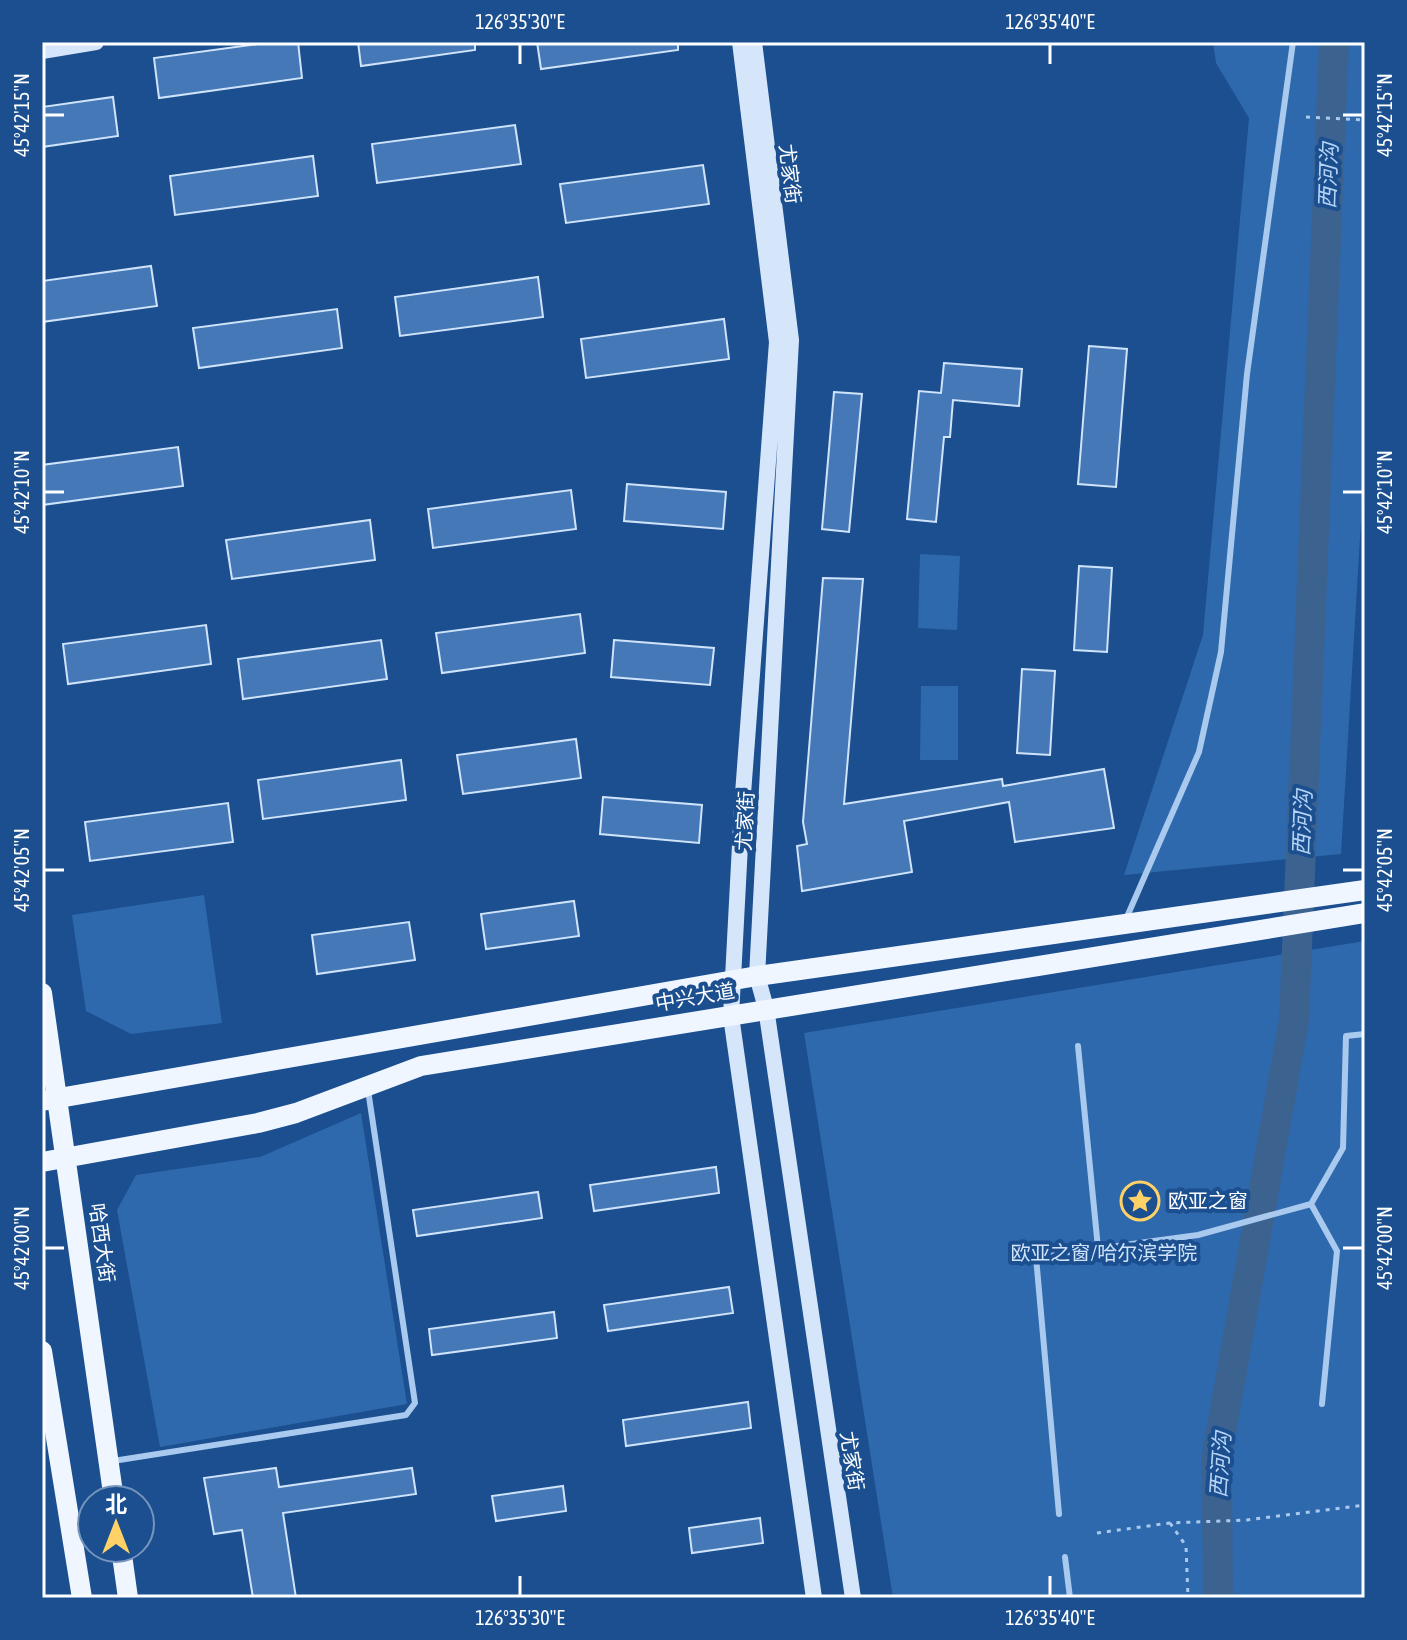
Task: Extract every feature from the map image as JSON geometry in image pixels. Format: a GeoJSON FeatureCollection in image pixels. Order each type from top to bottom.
{"type":"FeatureCollection","features":[{"type":"Feature","properties":{"kind":"main road"},"geometry":{"type":"LineString","coordinates":[[42,51],[96,42]]}},
{"type":"Feature","properties":{"kind":"main road","name":"尤家街"},"geometry":{"type":"LineString","coordinates":[[740,42],[777,342],[743,792],[731,1016],[814,1598]]}},
{"type":"Feature","properties":{"kind":"main road","name":"尤家街"},"geometry":{"type":"LineString","coordinates":[[754,42],[791,340],[757,976],[766,1008],[853,1598]]}},
{"type":"Feature","properties":{"kind":"main road","name":"中兴大道"},"geometry":{"type":"LineString","coordinates":[[50,1099],[757,976],[1365,890]]}},
{"type":"Feature","properties":{"kind":"main road","name":"中兴大道"},"geometry":{"type":"LineString","coordinates":[[42,1162],[258,1123],[296,1113],[421,1066],[1365,913]]}},
{"type":"Feature","properties":{"kind":"main road","name":"哈西大街"},"geometry":{"type":"LineString","coordinates":[[42,993],[50,1099],[66,1158],[112,1484]]}},
{"type":"Feature","properties":{"kind":"main road"},"geometry":{"type":"LineString","coordinates":[[42,1351],[82,1598]]}},
{"type":"Feature","properties":{"kind":"main road"},"geometry":{"type":"LineString","coordinates":[[123,1564],[128,1598]]}},
{"type":"Feature","properties":{"kind":"lane"},"geometry":{"type":"LineString","coordinates":[[1123,926],[1199,752],[1221,652],[1247,374],[1293,42]]}},
{"type":"Feature","properties":{"kind":"lane"},"geometry":{"type":"LineString","coordinates":[[1059,1514],[1036,1257],[1198,1235],[1311,1204],[1343,1148],[1346,1036],[1365,1034]]}},
{"type":"Feature","properties":{"kind":"lane"},"geometry":{"type":"LineString","coordinates":[[1078,1046],[1098,1248]]}},
{"type":"Feature","properties":{"kind":"lane"},"geometry":{"type":"LineString","coordinates":[[109,1461],[406,1415],[415,1403],[367,1086]]}},
{"type":"Feature","properties":{"kind":"lane"},"geometry":{"type":"LineString","coordinates":[[1311,1204],[1337,1251],[1322,1404]]}},
{"type":"Feature","properties":{"kind":"lane"},"geometry":{"type":"LineString","coordinates":[[1065,1557],[1070,1598]]}},
{"type":"Feature","properties":{"kind":"path"},"geometry":{"type":"LineString","coordinates":[[1306,117],[1365,120]]}},
{"type":"Feature","properties":{"kind":"path"},"geometry":{"type":"LineString","coordinates":[[1097,1533],[1170,1523],[1247,1520],[1365,1505]]}},
{"type":"Feature","properties":{"kind":"path"},"geometry":{"type":"LineString","coordinates":[[1170,1523],[1186,1546],[1188,1598]]}},
{"type":"Feature","properties":{"kind":"green space"},"geometry":{"type":"Polygon","coordinates":[[[1213,42],[1365,42],[1365,455],[1341,854],[1124,875],[1203,635],[1249,118],[1216,63],[1213,42]]]}},
{"type":"Feature","properties":{"kind":"green space"},"geometry":{"type":"Polygon","coordinates":[[[920,554],[960,556],[957,630],[918,628],[920,554]]]}},
{"type":"Feature","properties":{"kind":"green space"},"geometry":{"type":"Polygon","coordinates":[[[921,686],[958,686],[958,760],[920,760],[921,686]]]}},
{"type":"Feature","properties":{"kind":"green space"},"geometry":{"type":"Polygon","coordinates":[[[204,895],[222,1023],[131,1034],[86,1011],[72,915],[204,895]]]}},
{"type":"Feature","properties":{"kind":"green space","name":"欧亚之窗/哈尔滨学院"},"geometry":{"type":"Polygon","coordinates":[[[1365,941],[1365,1598],[893,1598],[804,1033],[1365,941]]]}},
{"type":"Feature","properties":{"kind":"green space"},"geometry":{"type":"Polygon","coordinates":[[[361,1113],[407,1404],[160,1447],[117,1210],[136,1175],[260,1157],[361,1113]]]}},
{"type":"Feature","properties":{"kind":"building"},"geometry":{"type":"Polygon","coordinates":[[[273,42],[298,42],[302,78],[159,98],[154,58],[273,42]]]}},
{"type":"Feature","properties":{"kind":"building"},"geometry":{"type":"Polygon","coordinates":[[[358,42],[475,42],[475,50],[361,66],[358,42]]]}},
{"type":"Feature","properties":{"kind":"building"},"geometry":{"type":"Polygon","coordinates":[[[537,42],[678,42],[678,50],[541,69],[537,42]]]}},
{"type":"Feature","properties":{"kind":"building"},"geometry":{"type":"Polygon","coordinates":[[[113,97],[118,136],[42,147],[42,107],[113,97]]]}},
{"type":"Feature","properties":{"kind":"building"},"geometry":{"type":"Polygon","coordinates":[[[515,125],[521,164],[377,183],[372,144],[515,125]]]}},
{"type":"Feature","properties":{"kind":"building"},"geometry":{"type":"Polygon","coordinates":[[[313,156],[318,196],[175,215],[170,176],[313,156]]]}},
{"type":"Feature","properties":{"kind":"building"},"geometry":{"type":"Polygon","coordinates":[[[703,165],[709,204],[566,223],[560,184],[703,165]]]}},
{"type":"Feature","properties":{"kind":"building"},"geometry":{"type":"Polygon","coordinates":[[[151,266],[157,306],[42,322],[42,281],[151,266]]]}},
{"type":"Feature","properties":{"kind":"building"},"geometry":{"type":"Polygon","coordinates":[[[538,277],[543,317],[400,336],[395,297],[538,277]]]}},
{"type":"Feature","properties":{"kind":"building"},"geometry":{"type":"Polygon","coordinates":[[[337,309],[342,348],[199,368],[193,328],[337,309]]]}},
{"type":"Feature","properties":{"kind":"building"},"geometry":{"type":"Polygon","coordinates":[[[724,319],[729,359],[586,378],[581,339],[724,319]]]}},
{"type":"Feature","properties":{"kind":"building"},"geometry":{"type":"Polygon","coordinates":[[[1089,346],[1127,349],[1116,487],[1078,484],[1089,346]]]}},
{"type":"Feature","properties":{"kind":"building"},"geometry":{"type":"Polygon","coordinates":[[[944,363],[1022,369],[1019,406],[953,400],[950,437],[944,437],[936,522],[907,519],[919,391],[941,393],[944,363]]]}},
{"type":"Feature","properties":{"kind":"building"},"geometry":{"type":"Polygon","coordinates":[[[834,392],[862,394],[849,532],[822,529],[834,392]]]}},
{"type":"Feature","properties":{"kind":"building"},"geometry":{"type":"Polygon","coordinates":[[[178,447],[183,486],[42,505],[42,465],[178,447]]]}},
{"type":"Feature","properties":{"kind":"building"},"geometry":{"type":"Polygon","coordinates":[[[627,484],[726,492],[723,529],[624,521],[627,484]]]}},
{"type":"Feature","properties":{"kind":"building"},"geometry":{"type":"Polygon","coordinates":[[[571,490],[576,529],[433,548],[428,509],[571,490]]]}},
{"type":"Feature","properties":{"kind":"building"},"geometry":{"type":"Polygon","coordinates":[[[370,520],[375,560],[232,579],[226,540],[370,520]]]}},
{"type":"Feature","properties":{"kind":"building"},"geometry":{"type":"Polygon","coordinates":[[[1079,566],[1112,568],[1107,652],[1074,650],[1079,566]]]}},
{"type":"Feature","properties":{"kind":"building"},"geometry":{"type":"Polygon","coordinates":[[[823,578],[863,579],[844,804],[1002,779],[1003,786],[1104,769],[1114,828],[1015,842],[1009,802],[904,821],[912,872],[802,891],[797,846],[807,844],[803,822],[823,578]]]}},
{"type":"Feature","properties":{"kind":"building"},"geometry":{"type":"Polygon","coordinates":[[[580,614],[585,653],[442,673],[436,633],[580,614]]]}},
{"type":"Feature","properties":{"kind":"building"},"geometry":{"type":"Polygon","coordinates":[[[206,625],[211,664],[68,684],[63,644],[206,625]]]}},
{"type":"Feature","properties":{"kind":"building"},"geometry":{"type":"Polygon","coordinates":[[[381,640],[387,679],[243,699],[238,659],[381,640]]]}},
{"type":"Feature","properties":{"kind":"building"},"geometry":{"type":"Polygon","coordinates":[[[614,640],[714,648],[710,685],[611,677],[614,640]]]}},
{"type":"Feature","properties":{"kind":"building"},"geometry":{"type":"Polygon","coordinates":[[[1022,669],[1055,671],[1050,755],[1017,753],[1022,669]]]}},
{"type":"Feature","properties":{"kind":"building"},"geometry":{"type":"Polygon","coordinates":[[[576,739],[581,778],[463,794],[457,755],[576,739]]]}},
{"type":"Feature","properties":{"kind":"building"},"geometry":{"type":"Polygon","coordinates":[[[401,760],[406,800],[263,819],[258,780],[401,760]]]}},
{"type":"Feature","properties":{"kind":"building"},"geometry":{"type":"Polygon","coordinates":[[[603,797],[702,805],[699,843],[600,834],[603,797]]]}},
{"type":"Feature","properties":{"kind":"building"},"geometry":{"type":"Polygon","coordinates":[[[228,803],[233,842],[90,861],[85,822],[228,803]]]}},
{"type":"Feature","properties":{"kind":"building"},"geometry":{"type":"Polygon","coordinates":[[[574,901],[579,936],[486,949],[481,914],[574,901]]]}},
{"type":"Feature","properties":{"kind":"building"},"geometry":{"type":"Polygon","coordinates":[[[409,922],[415,960],[317,974],[312,935],[409,922]]]}},
{"type":"Feature","properties":{"kind":"building"},"geometry":{"type":"Polygon","coordinates":[[[716,1167],[719,1193],[594,1211],[590,1185],[716,1167]]]}},
{"type":"Feature","properties":{"kind":"building"},"geometry":{"type":"Polygon","coordinates":[[[538,1192],[542,1218],[417,1236],[413,1210],[538,1192]]]}},
{"type":"Feature","properties":{"kind":"building"},"geometry":{"type":"Polygon","coordinates":[[[729,1287],[733,1313],[608,1331],[604,1305],[729,1287]]]}},
{"type":"Feature","properties":{"kind":"building"},"geometry":{"type":"Polygon","coordinates":[[[554,1312],[557,1338],[432,1355],[429,1329],[554,1312]]]}},
{"type":"Feature","properties":{"kind":"building"},"geometry":{"type":"Polygon","coordinates":[[[748,1402],[751,1428],[626,1446],[623,1420],[748,1402]]]}},
{"type":"Feature","properties":{"kind":"building"},"geometry":{"type":"Polygon","coordinates":[[[276,1468],[279,1487],[412,1468],[416,1494],[283,1513],[296,1598],[253,1598],[242,1530],[214,1534],[204,1478],[276,1468]]]}},
{"type":"Feature","properties":{"kind":"building"},"geometry":{"type":"Polygon","coordinates":[[[563,1486],[566,1511],[496,1521],[492,1496],[563,1486]]]}},
{"type":"Feature","properties":{"kind":"building"},"geometry":{"type":"Polygon","coordinates":[[[760,1518],[763,1543],[692,1553],[689,1528],[760,1518]]]}},
{"type":"Feature","properties":{"kind":"waterway","name":"西河沟"},"geometry":{"type":"LineString","coordinates":[[1218,1598],[1217,1455],[1294,1020],[1334,42]]}},
{"type":"Feature","properties":{"kind":"place","name":"欧亚之窗"},"geometry":{"type":"Point","coordinates":[1140,1201]}}]}
